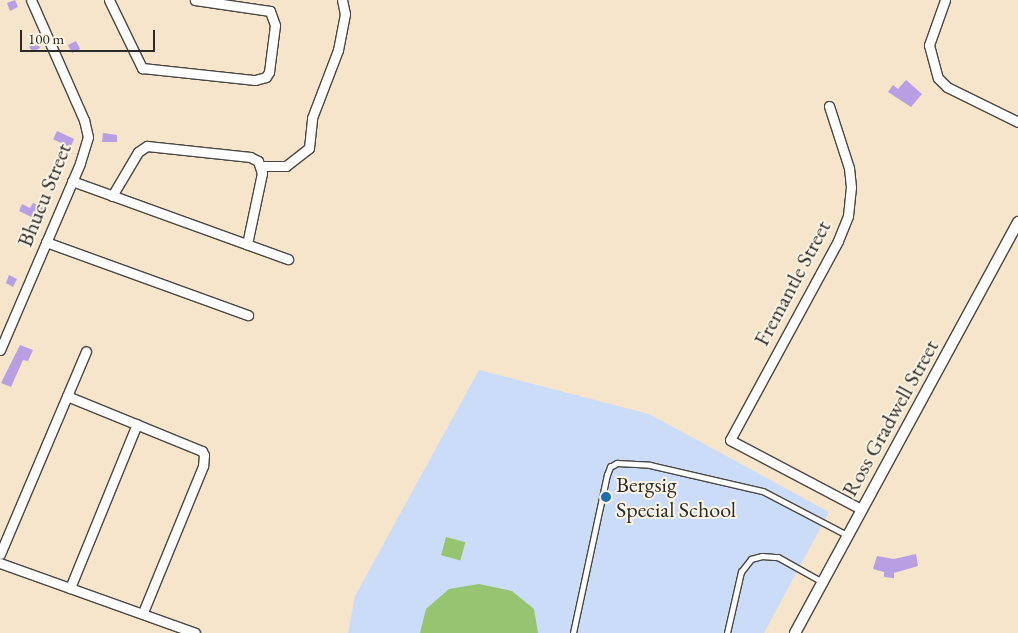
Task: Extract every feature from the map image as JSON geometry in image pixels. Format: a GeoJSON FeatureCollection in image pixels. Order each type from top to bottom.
{"type":"FeatureCollection","features":[{"type":"Feature","properties":{"kind":"street","name":"Bhucu Street"},"geometry":{"type":"LineString","coordinates":[[1,345],[85,150],[88,130],[30,0]]}},
{"type":"Feature","properties":{"kind":"street"},"geometry":{"type":"LineString","coordinates":[[109,0],[142,68],[255,80],[266,77],[269,72],[275,25],[270,11],[195,0]]}},
{"type":"Feature","properties":{"kind":"street"},"geometry":{"type":"LineString","coordinates":[[112,196],[138,152],[147,146],[250,157],[261,166],[286,166],[309,148],[312,118],[338,50],[345,14],[342,0]]}},
{"type":"Feature","properties":{"kind":"street"},"geometry":{"type":"LineString","coordinates":[[945,0],[929,45],[938,78],[947,87],[1018,122]]}},
{"type":"Feature","properties":{"kind":"street","name":"Fremantle Street"},"geometry":{"type":"LineString","coordinates":[[829,106],[849,168],[851,187],[848,216],[838,241],[730,440],[861,509]]}},
{"type":"Feature","properties":{"kind":"street"},"geometry":{"type":"LineString","coordinates":[[247,244],[261,166]]}},
{"type":"Feature","properties":{"kind":"street"},"geometry":{"type":"LineString","coordinates":[[72,181],[288,259]]}},
{"type":"Feature","properties":{"kind":"street","name":"Ross Gradwell Street"},"geometry":{"type":"LineString","coordinates":[[795,633],[820,581],[1018,222]]}},
{"type":"Feature","properties":{"kind":"street"},"geometry":{"type":"LineString","coordinates":[[46,242],[248,315]]}},
{"type":"Feature","properties":{"kind":"street"},"geometry":{"type":"LineString","coordinates":[[0,554],[86,351]]}},
{"type":"Feature","properties":{"kind":"street"},"geometry":{"type":"LineString","coordinates":[[67,396],[202,451],[204,459],[143,612]]}},
{"type":"Feature","properties":{"kind":"street"},"geometry":{"type":"LineString","coordinates":[[70,588],[136,424]]}},
{"type":"Feature","properties":{"kind":"street"},"geometry":{"type":"LineString","coordinates":[[0,563],[143,612],[195,633]]}},
{"type":"Feature","properties":{"kind":"lane"},"geometry":{"type":"LineString","coordinates":[[573,633],[607,475],[610,467],[617,463],[650,465],[762,491],[847,535]]}},
{"type":"Feature","properties":{"kind":"lane"},"geometry":{"type":"LineString","coordinates":[[727,633],[741,572],[755,557],[778,556],[820,581]]}},
{"type":"Feature","properties":{"kind":"shaded area","name":"Bergsig Special School"},"geometry":{"type":"Polygon","coordinates":[[[479,370],[649,414],[829,512],[764,633],[348,633],[355,596],[479,370]]]}},
{"type":"Feature","properties":{"kind":"green space"},"geometry":{"type":"Polygon","coordinates":[[[446,537],[465,542],[460,561],[441,555],[446,537]]]}},
{"type":"Feature","properties":{"kind":"green space"},"geometry":{"type":"Polygon","coordinates":[[[479,584],[512,591],[534,609],[538,633],[420,633],[426,609],[449,589],[479,584]]]}},
{"type":"Feature","properties":{"kind":"building"},"geometry":{"type":"Polygon","coordinates":[[[15,0],[18,7],[10,11],[7,3],[15,0]]]}},
{"type":"Feature","properties":{"kind":"building"},"geometry":{"type":"Polygon","coordinates":[[[36,40],[40,48],[32,52],[28,44],[36,40]]]}},
{"type":"Feature","properties":{"kind":"building"},"geometry":{"type":"Polygon","coordinates":[[[76,41],[80,49],[72,53],[68,45],[76,41]]]}},
{"type":"Feature","properties":{"kind":"building"},"geometry":{"type":"Polygon","coordinates":[[[906,80],[922,94],[911,107],[888,92],[893,85],[898,89],[906,80]]]}},
{"type":"Feature","properties":{"kind":"building"},"geometry":{"type":"Polygon","coordinates":[[[57,131],[74,139],[70,147],[53,139],[57,131]]]}},
{"type":"Feature","properties":{"kind":"building"},"geometry":{"type":"Polygon","coordinates":[[[103,133],[117,135],[117,142],[102,142],[103,133]]]}},
{"type":"Feature","properties":{"kind":"building"},"geometry":{"type":"Polygon","coordinates":[[[33,203],[46,209],[40,221],[19,211],[22,204],[30,208],[33,203]]]}},
{"type":"Feature","properties":{"kind":"building"},"geometry":{"type":"Polygon","coordinates":[[[9,275],[17,279],[13,287],[6,283],[9,275]]]}},
{"type":"Feature","properties":{"kind":"building"},"geometry":{"type":"Polygon","coordinates":[[[20,345],[33,350],[28,361],[23,360],[11,387],[1,383],[20,345]]]}},
{"type":"Feature","properties":{"kind":"building"},"geometry":{"type":"Polygon","coordinates":[[[916,554],[918,566],[894,573],[894,578],[884,577],[884,572],[873,569],[877,556],[894,559],[916,554]]]}},
{"type":"Feature","properties":{"kind":"place","name":"Bergsig Special School"},"geometry":{"type":"Point","coordinates":[606,497]}}]}
